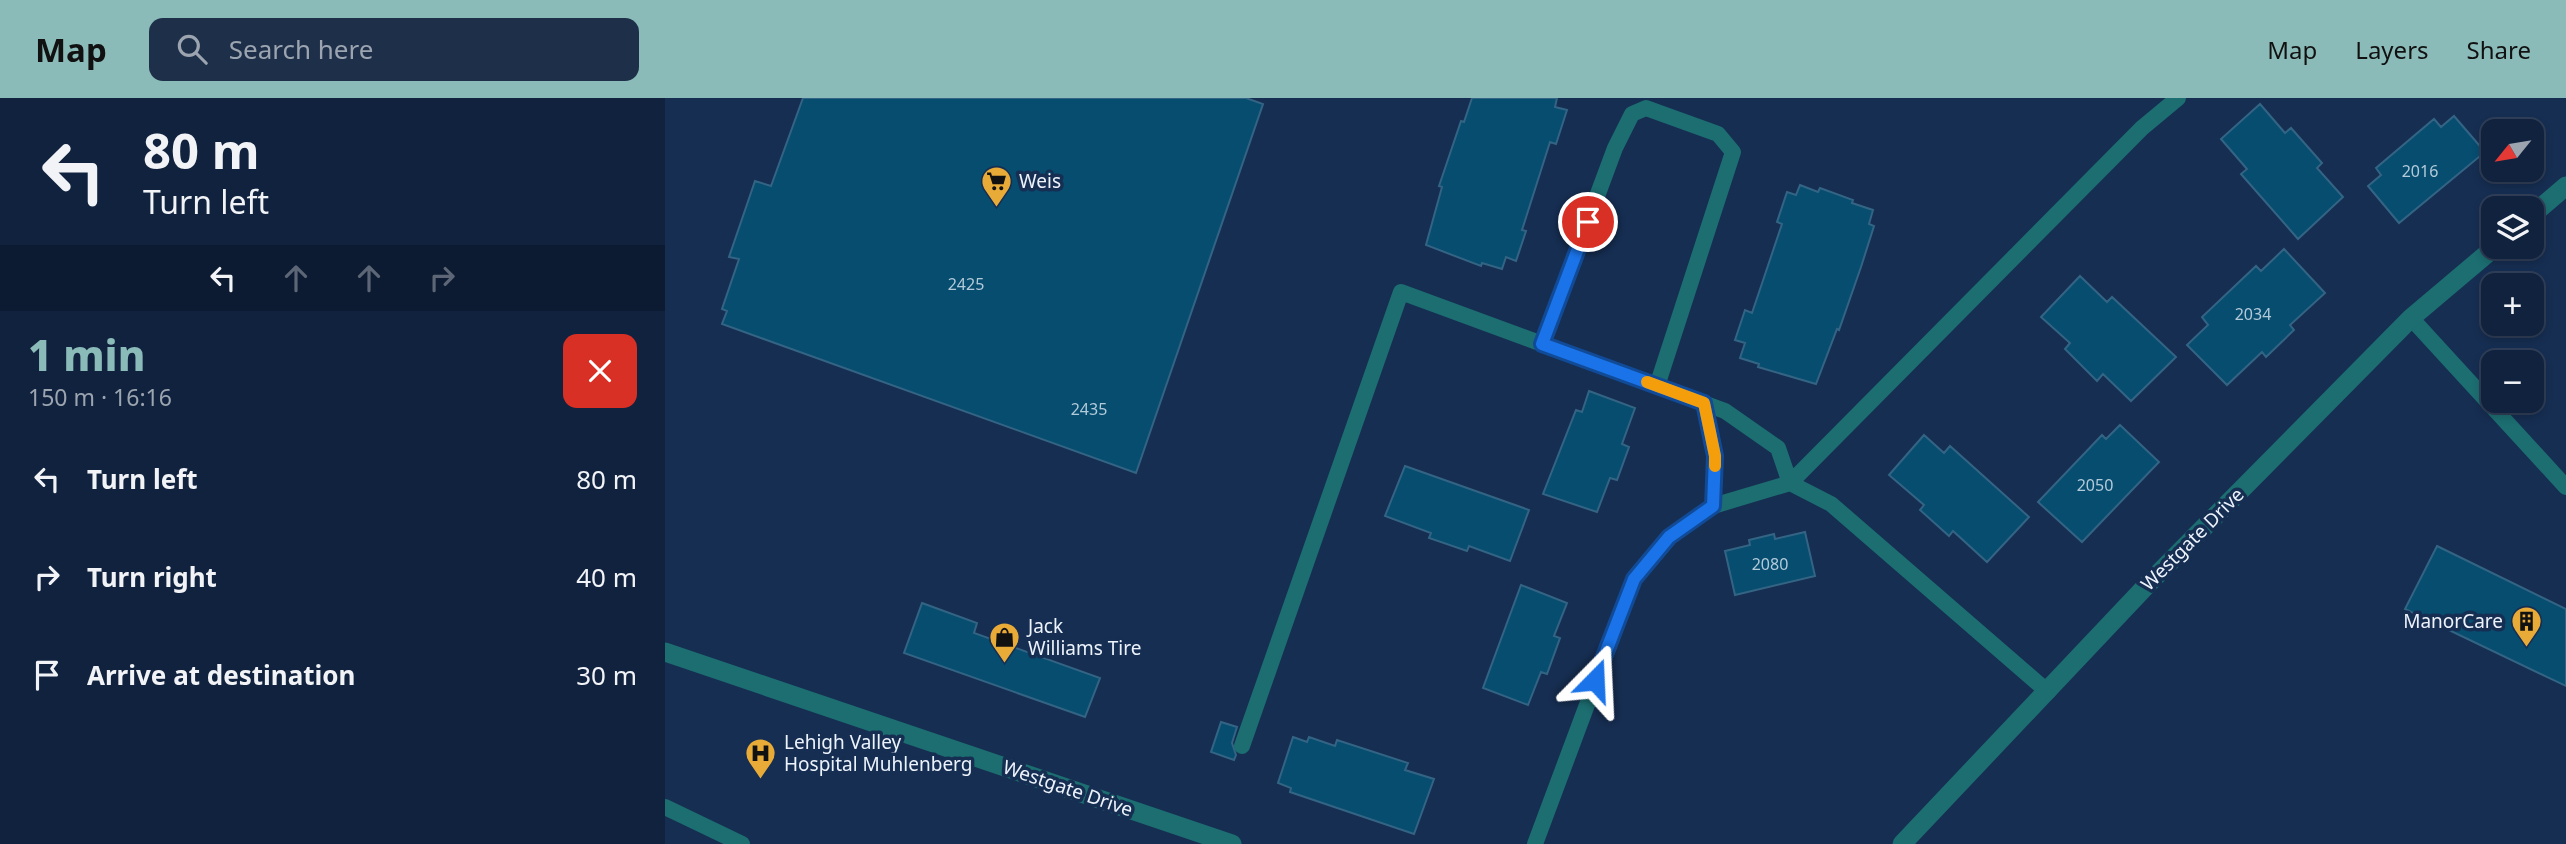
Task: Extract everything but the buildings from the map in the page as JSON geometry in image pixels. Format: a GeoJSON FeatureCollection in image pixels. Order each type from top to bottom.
{"type":"FeatureCollection","features":[{"type":"Feature","properties":{"kind":"street"},"geometry":{"type":"LineString","coordinates":[[2544,205],[2566,186]]}},
{"type":"Feature","properties":{"kind":"street","name":"Westgate Drive"},"geometry":{"type":"LineString","coordinates":[[1902,844],[2147,585],[2411,318],[2481,259]]}},
{"type":"Feature","properties":{"kind":"street","name":"Westgate Drive"},"geometry":{"type":"LineString","coordinates":[[665,652],[1232,844]]}},
{"type":"Feature","properties":{"kind":"lane"},"geometry":{"type":"LineString","coordinates":[[1535,844],[1634,579],[1669,537],[1713,506],[1790,483],[2142,128],[2178,98]]}},
{"type":"Feature","properties":{"kind":"lane"},"geometry":{"type":"LineString","coordinates":[[1542,344],[1615,148],[1632,114],[1646,108],[1718,134],[1733,152],[1657,386]]}},
{"type":"Feature","properties":{"kind":"lane"},"geometry":{"type":"LineString","coordinates":[[1242,746],[1401,292],[1725,411],[1778,448],[1790,483],[1831,504],[2048,692]]}},
{"type":"Feature","properties":{"kind":"lane"},"geometry":{"type":"LineString","coordinates":[[2411,318],[2566,487]]}},
{"type":"Feature","properties":{"kind":"lane"},"geometry":{"type":"LineString","coordinates":[[1704,403],[1715,456],[1713,506]]}},
{"type":"Feature","properties":{"kind":"lane"},"geometry":{"type":"LineString","coordinates":[[665,807],[742,844]]}},
{"type":"Feature","properties":{"kind":"slow traffic"},"geometry":{"type":"LineString","coordinates":[[1647,382],[1704,403],[1715,466]]}},
{"type":"Feature","properties":{"kind":"place","name":"Weis"},"geometry":{"type":"Point","coordinates":[996,208]}},
{"type":"Feature","properties":{"kind":"place","name":"ManorCare"},"geometry":{"type":"Point","coordinates":[2526,648]}},
{"type":"Feature","properties":{"kind":"place","name":"Jack Williams Tire"},"geometry":{"type":"Point","coordinates":[1005,664]}},
{"type":"Feature","properties":{"kind":"place","name":"Lehigh Valley Hospital Muhlenberg"},"geometry":{"type":"Point","coordinates":[761,780]}},
{"type":"Feature","properties":{"kind":"route"},"geometry":{"type":"LineString","coordinates":[[1588,222],[1542,344],[1704,403],[1715,456],[1713,506],[1669,537],[1634,579],[1595,680]]}}]}
